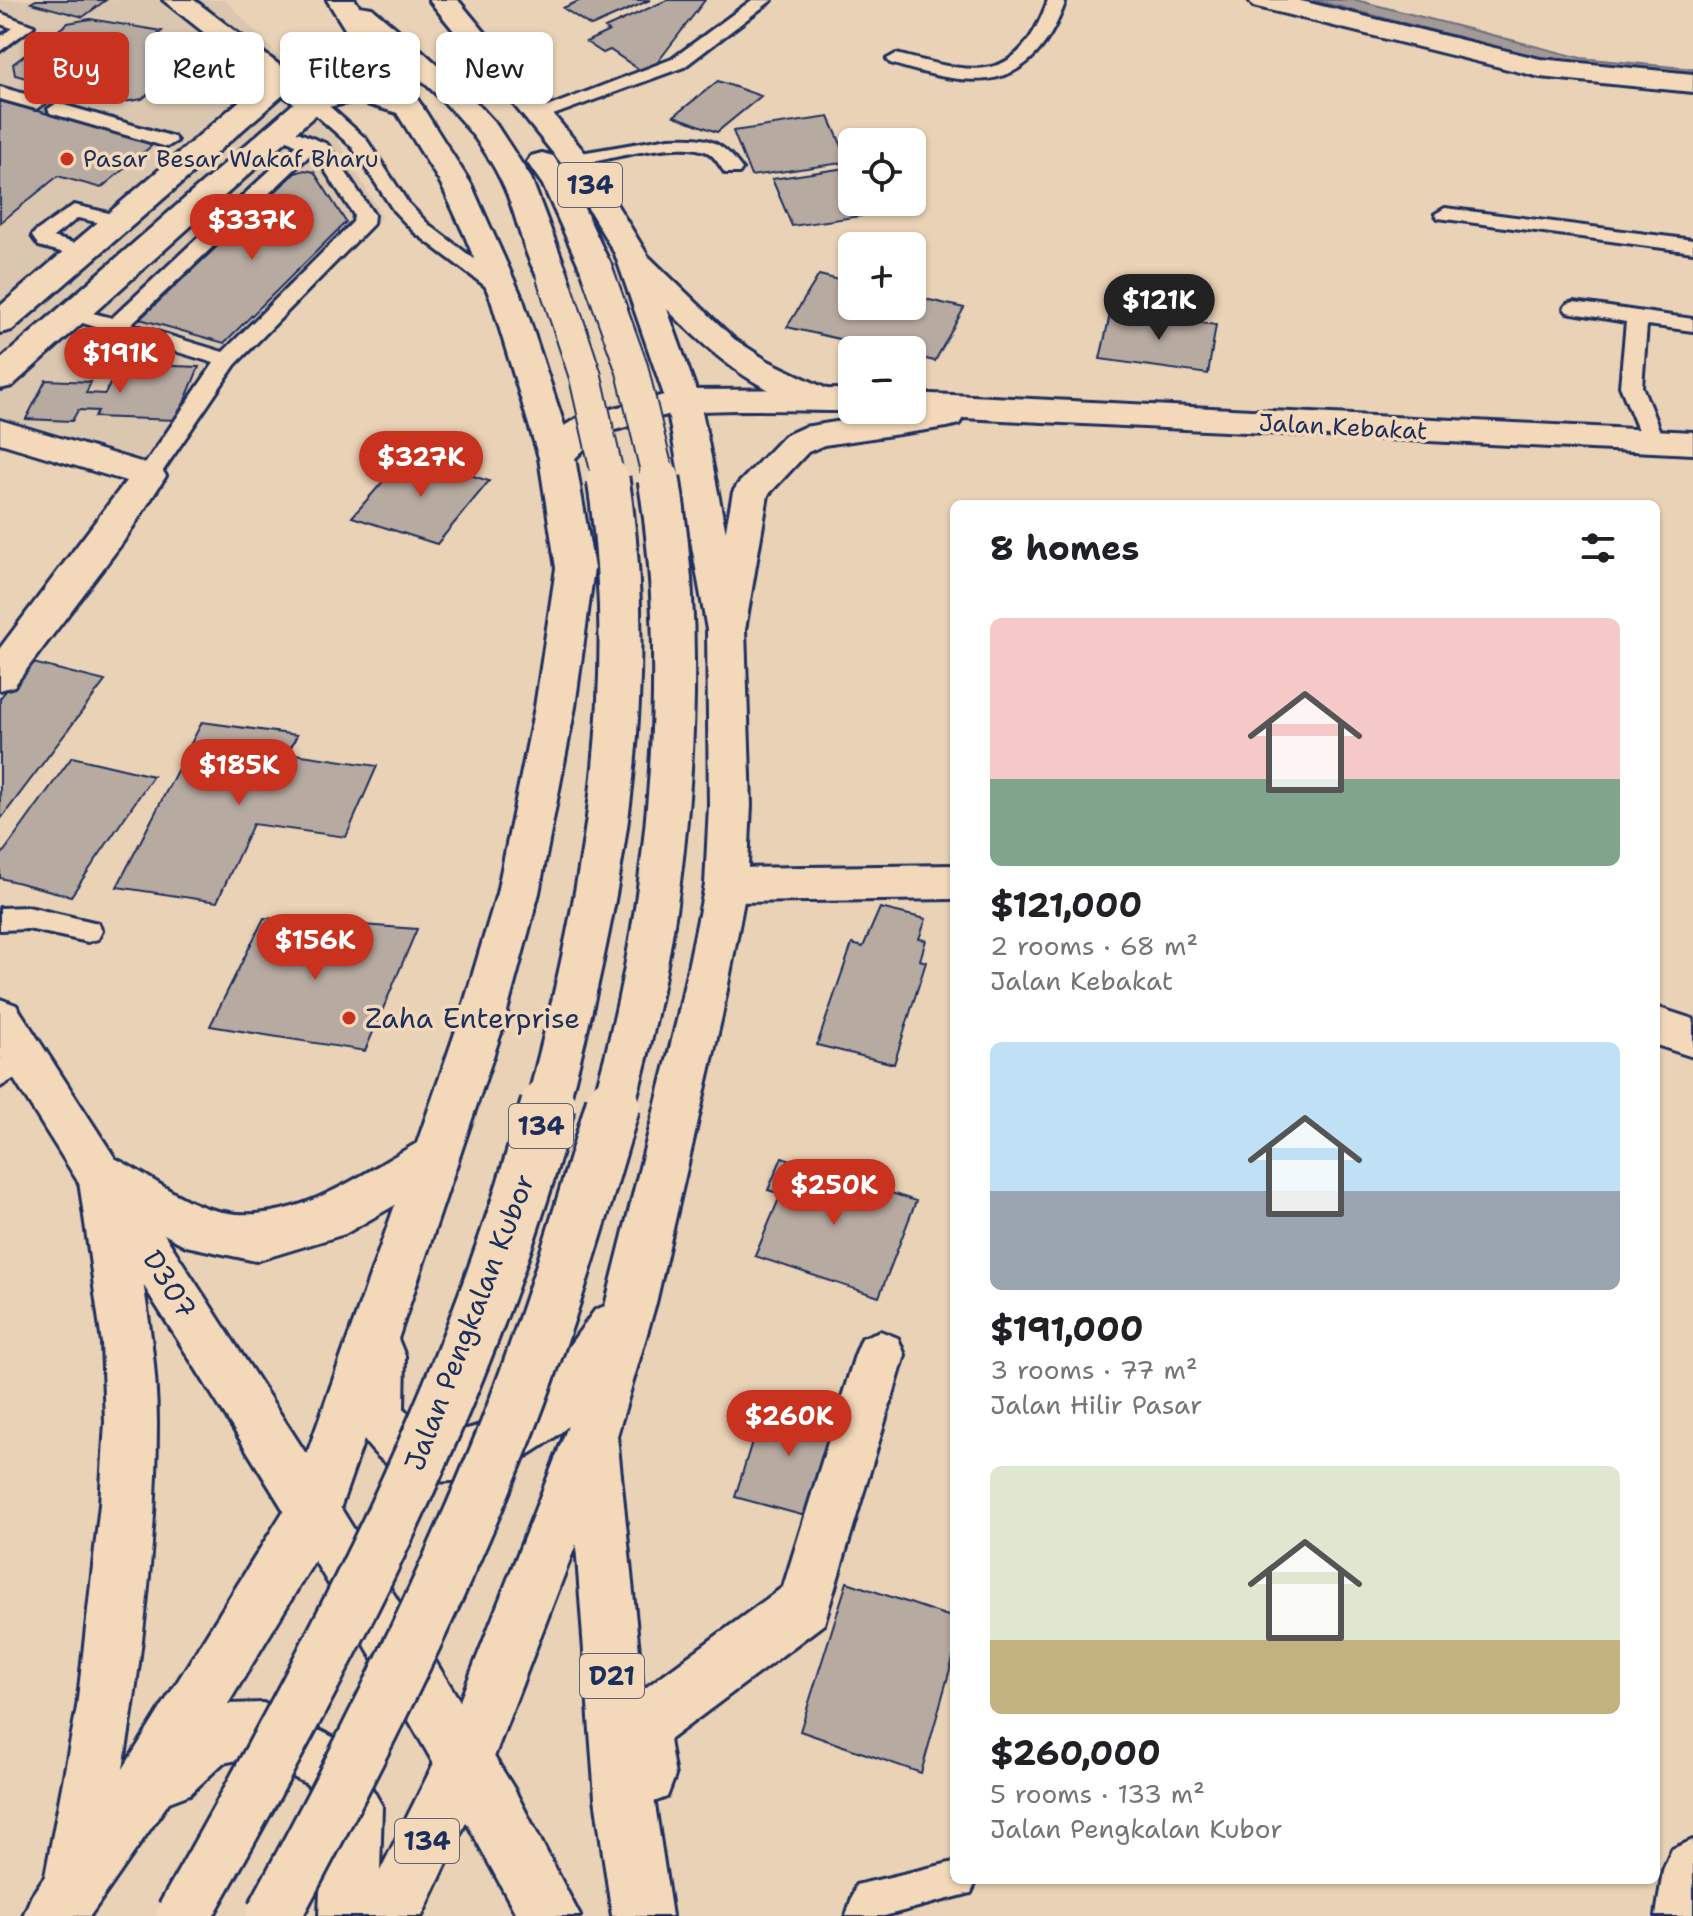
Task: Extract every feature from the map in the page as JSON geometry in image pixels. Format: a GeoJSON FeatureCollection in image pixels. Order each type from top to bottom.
{"type":"FeatureCollection","features":[{"type":"Feature","properties":{"kind":"main road"},"geometry":{"type":"LineString","coordinates":[[177,0],[280,80]]}},
{"type":"Feature","properties":{"kind":"main road","name":"Jalan Pengkalan Kubor"},"geometry":{"type":"LineString","coordinates":[[63,1902],[135,1804],[313,1513],[479,1030],[518,893],[555,707],[575,568],[557,458],[504,291],[456,184],[344,0]]}},
{"type":"Feature","properties":{"kind":"main road","name":"Jalan Pengkalan Kubor"},"geometry":{"type":"LineString","coordinates":[[344,0],[424,66],[482,126],[515,177],[593,265],[683,401],[726,630],[730,805],[726,885],[700,1016],[631,1303],[592,1434],[463,1766],[390,1916]]}},
{"type":"Feature","properties":{"kind":"main road","name":"Jalan Pengkalan Kubor"},"geometry":{"type":"LineString","coordinates":[[273,1916],[404,1664],[481,1491],[531,1362],[589,1189],[625,1057],[650,936],[666,825],[674,724],[674,630],[669,558],[657,465],[640,393],[593,265],[558,185],[435,0]]}},
{"type":"Feature","properties":{"kind":"main road","name":"Jalan Pengkalan Kubor"},"geometry":{"type":"LineString","coordinates":[[183,1916],[238,1821],[335,1638],[413,1471],[476,1318],[526,1178],[563,1050],[591,932],[609,824],[619,724],[621,633],[617,549],[608,471],[593,400],[593,265],[575,160],[443,0]]}},
{"type":"Feature","properties":{"kind":"main road"},"geometry":{"type":"LineString","coordinates":[[1263,0],[1540,68],[1693,83]]}},
{"type":"Feature","properties":{"kind":"main road"},"geometry":{"type":"LineString","coordinates":[[0,323],[280,82]]}},
{"type":"Feature","properties":{"kind":"main road"},"geometry":{"type":"LineString","coordinates":[[0,378],[311,104]]}},
{"type":"Feature","properties":{"kind":"main road"},"geometry":{"type":"LineString","coordinates":[[398,104],[408,107]]}},
{"type":"Feature","properties":{"kind":"main road"},"geometry":{"type":"LineString","coordinates":[[593,265],[756,368],[815,397]]}},
{"type":"Feature","properties":{"kind":"main road"},"geometry":{"type":"LineString","coordinates":[[557,458],[573,436],[589,426],[683,401],[838,399]]}},
{"type":"Feature","properties":{"kind":"main road","name":"Jalan Kebakat"},"geometry":{"type":"LineString","coordinates":[[926,405],[1693,443]]}},
{"type":"Feature","properties":{"kind":"main road","name":"Jalan Kebakat"},"geometry":{"type":"LineString","coordinates":[[726,630],[751,492],[796,444],[816,435],[993,409]]}},
{"type":"Feature","properties":{"kind":"main road"},"geometry":{"type":"LineString","coordinates":[[0,431],[148,476],[110,533],[0,676]]}},
{"type":"Feature","properties":{"kind":"main road"},"geometry":{"type":"LineString","coordinates":[[726,885],[950,882]]}},
{"type":"Feature","properties":{"kind":"main road","name":"D307"},"geometry":{"type":"LineString","coordinates":[[0,1018],[12,1066],[102,1174],[313,1513],[463,1766],[492,1808],[550,1916]]}},
{"type":"Feature","properties":{"kind":"main road"},"geometry":{"type":"LineString","coordinates":[[1660,1027],[1693,1038]]}},
{"type":"Feature","properties":{"kind":"main road"},"geometry":{"type":"LineString","coordinates":[[102,1174],[186,1224],[256,1239],[328,1219],[434,1157]]}},
{"type":"Feature","properties":{"kind":"main road"},"geometry":{"type":"LineString","coordinates":[[63,1902],[105,1707],[127,1504],[131,1422],[127,1343],[102,1174]]}},
{"type":"Feature","properties":{"kind":"main road"},"geometry":{"type":"LineString","coordinates":[[387,1302],[375,1397],[381,1420],[391,1438],[407,1449],[431,1456],[466,1458],[509,1441],[550,1410],[631,1303]]}},
{"type":"Feature","properties":{"kind":"main road"},"geometry":{"type":"LineString","coordinates":[[671,1916],[638,1728],[805,1605],[880,1355]]}},
{"type":"Feature","properties":{"kind":"main road","name":"D21"},"geometry":{"type":"LineString","coordinates":[[592,1434],[604,1528],[615,1717],[632,1865],[642,1916]]}},
{"type":"Feature","properties":{"kind":"main road"},"geometry":{"type":"LineString","coordinates":[[135,1804],[208,1737],[242,1730],[263,1732],[302,1748],[327,1764],[353,1806],[349,1916]]}},
{"type":"Feature","properties":{"kind":"main road"},"geometry":{"type":"LineString","coordinates":[[1686,1916],[1693,1870]]}},
{"type":"Feature","properties":{"kind":"lane"},"geometry":{"type":"LineString","coordinates":[[538,114],[678,63],[763,0]]}},
{"type":"Feature","properties":{"kind":"lane"},"geometry":{"type":"LineString","coordinates":[[896,59],[937,73],[962,77],[998,72],[1026,58],[1050,28],[1057,0]]}},
{"type":"Feature","properties":{"kind":"lane"},"geometry":{"type":"LineString","coordinates":[[0,18],[25,26],[0,46]]}},
{"type":"Feature","properties":{"kind":"lane"},"geometry":{"type":"LineString","coordinates":[[0,93],[24,100]]}},
{"type":"Feature","properties":{"kind":"lane"},"geometry":{"type":"LineString","coordinates":[[315,104],[359,143],[401,207],[421,228],[504,291]]}},
{"type":"Feature","properties":{"kind":"lane"},"geometry":{"type":"LineString","coordinates":[[57,109],[167,141]]}},
{"type":"Feature","properties":{"kind":"lane"},"geometry":{"type":"LineString","coordinates":[[148,476],[227,360],[363,224],[364,215],[320,148],[280,131]]}},
{"type":"Feature","properties":{"kind":"lane"},"geometry":{"type":"LineString","coordinates":[[116,326],[312,142]]}},
{"type":"Feature","properties":{"kind":"lane"},"geometry":{"type":"LineString","coordinates":[[575,160],[672,145],[701,144],[717,151],[732,169]]}},
{"type":"Feature","properties":{"kind":"lane"},"geometry":{"type":"LineString","coordinates":[[83,252],[46,242],[42,236],[74,211],[119,221]]}},
{"type":"Feature","properties":{"kind":"lane"},"geometry":{"type":"LineString","coordinates":[[1445,214],[1693,246]]}},
{"type":"Feature","properties":{"kind":"lane"},"geometry":{"type":"LineString","coordinates":[[1574,308],[1693,325]]}},
{"type":"Feature","properties":{"kind":"lane"},"geometry":{"type":"LineString","coordinates":[[73,314],[227,360]]}},
{"type":"Feature","properties":{"kind":"lane"},"geometry":{"type":"LineString","coordinates":[[1637,317],[1631,386],[1653,442]]}},
{"type":"Feature","properties":{"kind":"lane"},"geometry":{"type":"LineString","coordinates":[[0,919],[28,918],[88,931]]}},
{"type":"Feature","properties":{"kind":"lane"},"geometry":{"type":"LineString","coordinates":[[865,1916],[870,1899],[950,1882]]}},
{"type":"Feature","properties":{"kind":"shaded area","name":"Pasar Besar Wakaf Bharu"},"geometry":{"type":"Polygon","coordinates":[[[0,0],[225,0],[256,32],[145,32],[145,104],[264,104],[264,40],[280,56],[280,104],[317,104],[382,217],[240,358],[151,491],[6,443],[0,449],[0,0]]]}},
{"type":"Feature","properties":{"kind":"shaded area"},"geometry":{"type":"Polygon","coordinates":[[[1313,0],[1356,0],[1581,58],[1693,69],[1693,79],[1581,68],[1313,0]]]}},
{"type":"Feature","properties":{"kind":"building"},"geometry":{"type":"Polygon","coordinates":[[[36,0],[106,0],[83,17],[31,3],[36,0]]]}},
{"type":"Feature","properties":{"kind":"building"},"geometry":{"type":"Polygon","coordinates":[[[581,0],[650,0],[591,26],[563,8],[581,0]]]}},
{"type":"Feature","properties":{"kind":"building"},"geometry":{"type":"Polygon","coordinates":[[[667,0],[705,0],[657,63],[640,70],[610,50],[603,53],[586,42],[609,31],[605,28],[667,0]]]}},
{"type":"Feature","properties":{"kind":"building"},"geometry":{"type":"Polygon","coordinates":[[[90,19],[162,31],[145,32],[145,97],[129,101],[129,32],[56,32],[68,23],[90,19]]]}},
{"type":"Feature","properties":{"kind":"building"},"geometry":{"type":"Polygon","coordinates":[[[24,56],[24,77],[15,75],[13,64],[24,56]]]}},
{"type":"Feature","properties":{"kind":"building"},"geometry":{"type":"Polygon","coordinates":[[[718,81],[761,96],[717,132],[674,116],[718,81]]]}},
{"type":"Feature","properties":{"kind":"building","name":"Pasar Besar Wakaf Bharu"},"geometry":{"type":"Polygon","coordinates":[[[0,101],[155,143],[101,188],[58,176],[0,223],[0,101]]]}},
{"type":"Feature","properties":{"kind":"building"},"geometry":{"type":"Polygon","coordinates":[[[35,104],[63,104],[50,114],[29,109],[35,104]]]}},
{"type":"Feature","properties":{"kind":"building"},"geometry":{"type":"Polygon","coordinates":[[[829,117],[838,137],[838,164],[751,176],[733,131],[829,117]]]}},
{"type":"Feature","properties":{"kind":"building"},"geometry":{"type":"Polygon","coordinates":[[[838,169],[838,216],[861,216],[792,226],[772,179],[838,169]]]}},
{"type":"Feature","properties":{"kind":"building"},"geometry":{"type":"Polygon","coordinates":[[[305,170],[314,172],[346,222],[224,343],[140,319],[295,173],[305,170]]]}},
{"type":"Feature","properties":{"kind":"building"},"geometry":{"type":"Polygon","coordinates":[[[819,275],[838,280],[838,320],[926,320],[926,299],[964,308],[935,361],[926,359],[926,336],[838,336],[838,339],[787,327],[819,275]]]}},
{"type":"Feature","properties":{"kind":"building"},"geometry":{"type":"Polygon","coordinates":[[[1111,310],[1216,325],[1208,374],[1100,359],[1111,310]]]}},
{"type":"Feature","properties":{"kind":"building"},"geometry":{"type":"Polygon","coordinates":[[[120,364],[199,367],[177,420],[94,417],[98,411],[78,410],[72,421],[26,419],[46,380],[91,382],[86,393],[105,394],[120,364]]]}},
{"type":"Feature","properties":{"kind":"building"},"geometry":{"type":"Polygon","coordinates":[[[406,455],[489,481],[437,544],[352,517],[406,455]]]}},
{"type":"Feature","properties":{"kind":"building"},"geometry":{"type":"Polygon","coordinates":[[[29,662],[105,681],[0,820],[0,698],[29,662]]]}},
{"type":"Feature","properties":{"kind":"building"},"geometry":{"type":"Polygon","coordinates":[[[202,722],[297,735],[288,753],[377,766],[346,837],[253,824],[217,902],[117,887],[202,722]]]}},
{"type":"Feature","properties":{"kind":"building"},"geometry":{"type":"Polygon","coordinates":[[[72,757],[153,776],[71,896],[0,878],[0,857],[72,757]]]}},
{"type":"Feature","properties":{"kind":"building"},"geometry":{"type":"Polygon","coordinates":[[[880,908],[926,919],[919,939],[926,940],[920,960],[926,962],[894,1064],[817,1045],[852,944],[863,947],[880,908]]]}},
{"type":"Feature","properties":{"kind":"building"},"geometry":{"type":"Polygon","coordinates":[[[264,918],[417,929],[365,1051],[210,1026],[264,918]]]}},
{"type":"Feature","properties":{"kind":"building"},"geometry":{"type":"Polygon","coordinates":[[[782,1157],[916,1201],[879,1297],[755,1256],[781,1194],[768,1190],[782,1157]]]}},
{"type":"Feature","properties":{"kind":"building"},"geometry":{"type":"Polygon","coordinates":[[[765,1399],[841,1418],[813,1518],[735,1497],[765,1399]]]}},
{"type":"Feature","properties":{"kind":"building"},"geometry":{"type":"Polygon","coordinates":[[[847,1582],[950,1617],[950,1669],[921,1773],[800,1731],[847,1582]]]}},
{"type":"Feature","properties":{"kind":"place","name":"Pasar Besar Wakaf Bharu"},"geometry":{"type":"Point","coordinates":[67,159]}},
{"type":"Feature","properties":{"kind":"place","name":"Zaha Enterprise"},"geometry":{"type":"Point","coordinates":[349,1018]}}]}
